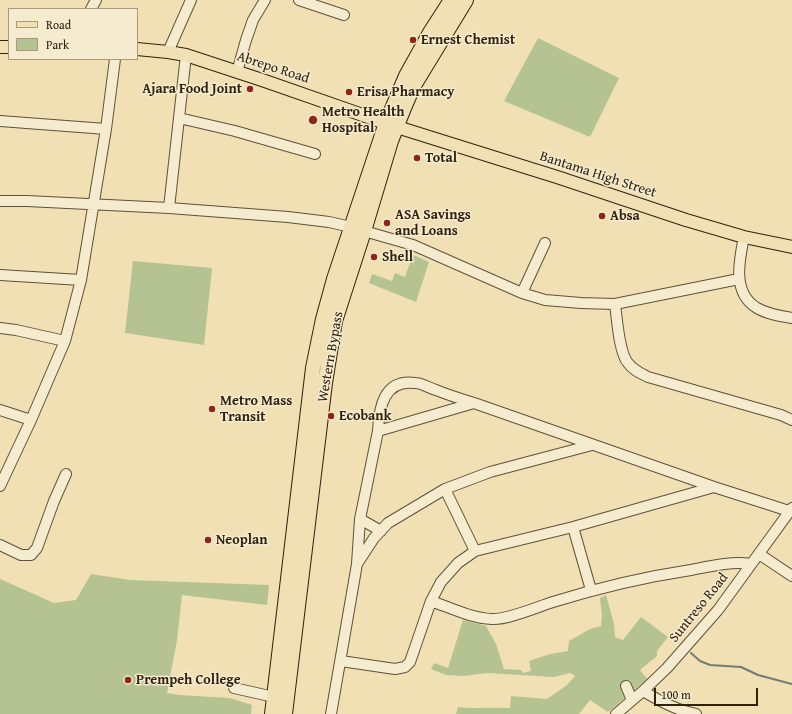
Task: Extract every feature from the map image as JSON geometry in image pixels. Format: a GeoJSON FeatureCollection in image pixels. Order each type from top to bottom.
{"type":"FeatureCollection","features":[{"type":"Feature","properties":{"kind":"highway","name":"Western Bypass"},"geometry":{"type":"LineString","coordinates":[[284,714],[322,354],[322,319],[358,229],[391,125],[396,96],[406,76],[451,0]]}},
{"type":"Feature","properties":{"kind":"highway","name":"Western Bypass"},"geometry":{"type":"LineString","coordinates":[[391,125],[466,0]]}},
{"type":"Feature","properties":{"kind":"highway","name":"Western Bypass"},"geometry":{"type":"LineString","coordinates":[[272,714],[322,354]]}},
{"type":"Feature","properties":{"kind":"main road","name":"Abrepo Road"},"geometry":{"type":"LineString","coordinates":[[138,49],[186,55],[391,125]]}},
{"type":"Feature","properties":{"kind":"main road","name":"Bantama High Street"},"geometry":{"type":"LineString","coordinates":[[391,125],[558,177],[680,218],[744,237],[792,247]]}},
{"type":"Feature","properties":{"kind":"street"},"geometry":{"type":"LineString","coordinates":[[168,52],[191,0]]}},
{"type":"Feature","properties":{"kind":"street"},"geometry":{"type":"LineString","coordinates":[[237,72],[253,20],[265,0]]}},
{"type":"Feature","properties":{"kind":"street"},"geometry":{"type":"LineString","coordinates":[[299,0],[344,15]]}},
{"type":"Feature","properties":{"kind":"street"},"geometry":{"type":"LineString","coordinates":[[169,208],[186,55]]}},
{"type":"Feature","properties":{"kind":"street"},"geometry":{"type":"LineString","coordinates":[[0,486],[66,341],[81,280],[106,129],[115,60]]}},
{"type":"Feature","properties":{"kind":"street"},"geometry":{"type":"LineString","coordinates":[[178,118],[235,131],[315,154]]}},
{"type":"Feature","properties":{"kind":"street"},"geometry":{"type":"LineString","coordinates":[[0,121],[106,129]]}},
{"type":"Feature","properties":{"kind":"street"},"geometry":{"type":"LineString","coordinates":[[0,200],[27,200],[93,205],[169,208],[288,217],[329,222],[413,244],[522,293],[545,300],[615,304],[739,279]]}},
{"type":"Feature","properties":{"kind":"street"},"geometry":{"type":"LineString","coordinates":[[744,237],[739,265],[741,289],[748,300],[756,308],[768,313],[792,318]]}},
{"type":"Feature","properties":{"kind":"street"},"geometry":{"type":"LineString","coordinates":[[522,293],[545,243]]}},
{"type":"Feature","properties":{"kind":"street"},"geometry":{"type":"LineString","coordinates":[[0,275],[81,280]]}},
{"type":"Feature","properties":{"kind":"street"},"geometry":{"type":"LineString","coordinates":[[615,304],[622,349],[626,362],[636,371],[648,377],[781,415],[792,420]]}},
{"type":"Feature","properties":{"kind":"street"},"geometry":{"type":"LineString","coordinates":[[0,328],[66,341]]}},
{"type":"Feature","properties":{"kind":"street"},"geometry":{"type":"LineString","coordinates":[[331,714],[357,564],[360,519],[378,431],[379,416],[383,400],[389,391],[397,385],[406,382],[417,383],[714,487],[791,510]]}},
{"type":"Feature","properties":{"kind":"street"},"geometry":{"type":"LineString","coordinates":[[378,431],[474,403]]}},
{"type":"Feature","properties":{"kind":"street"},"geometry":{"type":"LineString","coordinates":[[0,410],[31,420]]}},
{"type":"Feature","properties":{"kind":"street"},"geometry":{"type":"LineString","coordinates":[[357,564],[388,523],[445,489],[490,472],[592,445]]}},
{"type":"Feature","properties":{"kind":"street"},"geometry":{"type":"LineString","coordinates":[[0,545],[21,556],[31,555],[37,548],[54,501],[66,474]]}},
{"type":"Feature","properties":{"kind":"street"},"geometry":{"type":"LineString","coordinates":[[341,661],[395,669],[405,667],[410,662],[431,601],[440,582],[448,573],[475,551],[573,527],[714,487]]}},
{"type":"Feature","properties":{"kind":"street"},"geometry":{"type":"LineString","coordinates":[[445,489],[475,551]]}},
{"type":"Feature","properties":{"kind":"street","name":"Suntreso Road"},"geometry":{"type":"LineString","coordinates":[[616,714],[667,668],[718,610],[791,510]]}},
{"type":"Feature","properties":{"kind":"street"},"geometry":{"type":"LineString","coordinates":[[360,519],[381,531]]}},
{"type":"Feature","properties":{"kind":"street"},"geometry":{"type":"LineString","coordinates":[[573,527],[591,590]]}},
{"type":"Feature","properties":{"kind":"street"},"geometry":{"type":"LineString","coordinates":[[759,554],[792,576]]}},
{"type":"Feature","properties":{"kind":"street"},"geometry":{"type":"LineString","coordinates":[[431,601],[479,617],[492,620],[503,619],[591,590],[658,575],[739,562],[751,564]]}},
{"type":"Feature","properties":{"kind":"street"},"geometry":{"type":"LineString","coordinates":[[626,686],[632,700]]}},
{"type":"Feature","properties":{"kind":"street"},"geometry":{"type":"LineString","coordinates":[[234,688],[274,697]]}},
{"type":"Feature","properties":{"kind":"street"},"geometry":{"type":"LineString","coordinates":[[643,691],[684,712],[696,714]]}},
{"type":"Feature","properties":{"kind":"green space"},"geometry":{"type":"Polygon","coordinates":[[[538,38],[619,78],[590,137],[504,101],[538,38]]]}},
{"type":"Feature","properties":{"kind":"green space"},"geometry":{"type":"Polygon","coordinates":[[[407,252],[429,262],[416,302],[369,283],[372,274],[392,281],[395,273],[405,277],[411,260],[405,258],[407,252]]]}},
{"type":"Feature","properties":{"kind":"green space"},"geometry":{"type":"Polygon","coordinates":[[[133,261],[212,268],[204,345],[125,333],[133,261]]]}},
{"type":"Feature","properties":{"kind":"green space","name":"Prempeh College"},"geometry":{"type":"Polygon","coordinates":[[[91,574],[130,580],[269,585],[267,605],[182,595],[177,640],[167,693],[230,698],[252,705],[251,714],[0,714],[0,579],[54,603],[76,600],[91,574]]]}},
{"type":"Feature","properties":{"kind":"green space"},"geometry":{"type":"Polygon","coordinates":[[[606,595],[614,624],[615,637],[623,640],[641,617],[668,637],[657,651],[657,656],[640,670],[647,679],[608,712],[590,700],[579,714],[456,714],[458,707],[510,708],[511,696],[547,699],[567,685],[575,676],[570,673],[554,677],[487,673],[464,676],[446,675],[431,669],[434,663],[448,668],[463,620],[486,626],[496,644],[504,669],[521,670],[523,673],[531,671],[529,661],[550,654],[568,651],[569,641],[590,629],[601,626],[602,615],[600,598],[606,595]]]}},
{"type":"Feature","properties":{"kind":"waterway"},"geometry":{"type":"LineString","coordinates":[[691,653],[700,661],[710,665],[741,667],[758,675],[792,684]]}},
{"type":"Feature","properties":{"kind":"place","name":"Ernest Chemist"},"geometry":{"type":"Point","coordinates":[413,40]}},
{"type":"Feature","properties":{"kind":"place","name":"Ajara Food Joint"},"geometry":{"type":"Point","coordinates":[250,89]}},
{"type":"Feature","properties":{"kind":"place","name":"Erisa Pharmacy"},"geometry":{"type":"Point","coordinates":[349,92]}},
{"type":"Feature","properties":{"kind":"place","name":"Metro Health Hospital"},"geometry":{"type":"Point","coordinates":[313,120]}},
{"type":"Feature","properties":{"kind":"place","name":"Total"},"geometry":{"type":"Point","coordinates":[417,158]}},
{"type":"Feature","properties":{"kind":"place","name":"Absa"},"geometry":{"type":"Point","coordinates":[602,216]}},
{"type":"Feature","properties":{"kind":"place","name":"ASA Savings and Loans"},"geometry":{"type":"Point","coordinates":[387,223]}},
{"type":"Feature","properties":{"kind":"place","name":"Shell"},"geometry":{"type":"Point","coordinates":[374,257]}},
{"type":"Feature","properties":{"kind":"place","name":"Metro Mass Transit"},"geometry":{"type":"Point","coordinates":[212,409]}},
{"type":"Feature","properties":{"kind":"place","name":"Ecobank"},"geometry":{"type":"Point","coordinates":[331,416]}},
{"type":"Feature","properties":{"kind":"place","name":"Neoplan"},"geometry":{"type":"Point","coordinates":[208,540]}},
{"type":"Feature","properties":{"kind":"place","name":"Prempeh College"},"geometry":{"type":"Point","coordinates":[128,680]}}]}
